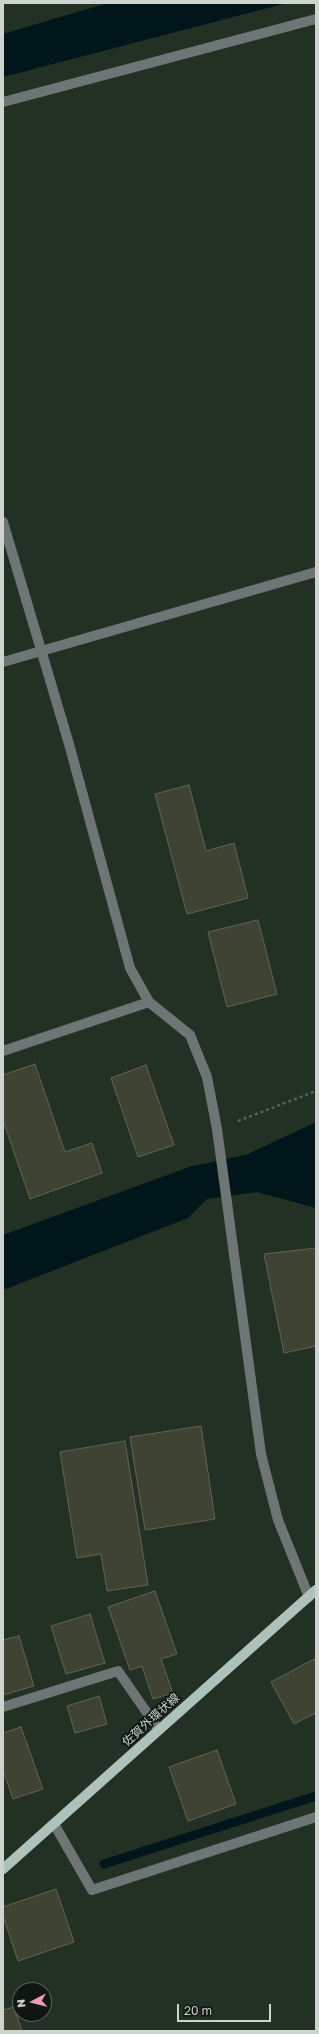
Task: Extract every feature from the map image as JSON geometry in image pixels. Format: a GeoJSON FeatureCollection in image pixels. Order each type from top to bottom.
{"type":"FeatureCollection","features":[{"type":"Feature","properties":{"kind":"main road","name":"佐賀外環状線"},"geometry":{"type":"LineString","coordinates":[[3,1869],[313,1593]]}},
{"type":"Feature","properties":{"kind":"street"},"geometry":{"type":"LineString","coordinates":[[3,102],[316,19]]}},
{"type":"Feature","properties":{"kind":"street"},"geometry":{"type":"LineString","coordinates":[[3,522],[40,651],[69,744],[130,968],[149,1002],[190,1036],[207,1077],[217,1129],[261,1454],[278,1520],[313,1593]]}},
{"type":"Feature","properties":{"kind":"street"},"geometry":{"type":"LineString","coordinates":[[3,662],[316,572]]}},
{"type":"Feature","properties":{"kind":"street"},"geometry":{"type":"LineString","coordinates":[[3,1051],[149,1002]]}},
{"type":"Feature","properties":{"kind":"street"},"geometry":{"type":"LineString","coordinates":[[3,1707],[118,1671],[159,1730]]}},
{"type":"Feature","properties":{"kind":"street"},"geometry":{"type":"LineString","coordinates":[[54,1824],[92,1890],[316,1817]]}},
{"type":"Feature","properties":{"kind":"path"},"geometry":{"type":"LineString","coordinates":[[217,1129],[316,1091]]}},
{"type":"Feature","properties":{"kind":"shaded area"},"geometry":{"type":"Polygon","coordinates":[[[108,3],[287,3],[3,77],[3,34],[108,3]]]}},
{"type":"Feature","properties":{"kind":"shaded area"},"geometry":{"type":"Polygon","coordinates":[[[316,1122],[316,1208],[257,1192],[207,1199],[188,1218],[3,1290],[3,1235],[192,1166],[246,1155],[316,1122]]]}},
{"type":"Feature","properties":{"kind":"building"},"geometry":{"type":"Polygon","coordinates":[[[189,785],[206,851],[234,843],[248,898],[187,914],[155,794],[189,785]]]}},
{"type":"Feature","properties":{"kind":"building"},"geometry":{"type":"Polygon","coordinates":[[[258,920],[277,994],[227,1007],[208,932],[258,920]]]}},
{"type":"Feature","properties":{"kind":"building"},"geometry":{"type":"Polygon","coordinates":[[[35,1064],[65,1152],[92,1143],[102,1173],[30,1199],[3,1120],[3,1075],[35,1064]]]}},
{"type":"Feature","properties":{"kind":"building"},"geometry":{"type":"Polygon","coordinates":[[[146,1065],[174,1145],[138,1157],[111,1078],[146,1065]]]}},
{"type":"Feature","properties":{"kind":"building"},"geometry":{"type":"Polygon","coordinates":[[[316,1248],[316,1346],[284,1353],[264,1254],[316,1248]]]}},
{"type":"Feature","properties":{"kind":"building"},"geometry":{"type":"Polygon","coordinates":[[[201,1426],[215,1519],[145,1530],[130,1437],[201,1426]]]}},
{"type":"Feature","properties":{"kind":"building"},"geometry":{"type":"Polygon","coordinates":[[[125,1441],[148,1585],[107,1591],[101,1554],[77,1558],[60,1452],[125,1441]]]}},
{"type":"Feature","properties":{"kind":"building"},"geometry":{"type":"Polygon","coordinates":[[[155,1591],[177,1654],[161,1659],[173,1693],[153,1699],[142,1666],[130,1670],[108,1607],[155,1591]]]}},
{"type":"Feature","properties":{"kind":"building"},"geometry":{"type":"Polygon","coordinates":[[[90,1614],[105,1663],[66,1674],[51,1626],[90,1614]]]}},
{"type":"Feature","properties":{"kind":"building"},"geometry":{"type":"Polygon","coordinates":[[[19,1636],[34,1686],[3,1695],[3,1640],[19,1636]]]}},
{"type":"Feature","properties":{"kind":"building"},"geometry":{"type":"Polygon","coordinates":[[[314,1659],[316,1663],[316,1713],[294,1724],[271,1682],[314,1659]]]}},
{"type":"Feature","properties":{"kind":"building"},"geometry":{"type":"Polygon","coordinates":[[[99,1696],[107,1724],[75,1733],[67,1706],[99,1696]]]}},
{"type":"Feature","properties":{"kind":"building"},"geometry":{"type":"Polygon","coordinates":[[[21,1727],[43,1789],[13,1799],[3,1770],[3,1733],[21,1727]]]}},
{"type":"Feature","properties":{"kind":"building"},"geometry":{"type":"Polygon","coordinates":[[[217,1750],[236,1804],[188,1821],[169,1767],[217,1750]]]}},
{"type":"Feature","properties":{"kind":"building"},"geometry":{"type":"Polygon","coordinates":[[[56,1889],[74,1942],[18,1961],[3,1916],[3,1907],[56,1889]]]}},
{"type":"Feature","properties":{"kind":"building"},"geometry":{"type":"Polygon","coordinates":[[[12,2008],[12,2022],[19,2022],[22,2031],[3,2031],[3,2010],[12,2008]]]}},
{"type":"Feature","properties":{"kind":"waterway"},"geometry":{"type":"LineString","coordinates":[[104,1864],[316,1796]]}}]}
